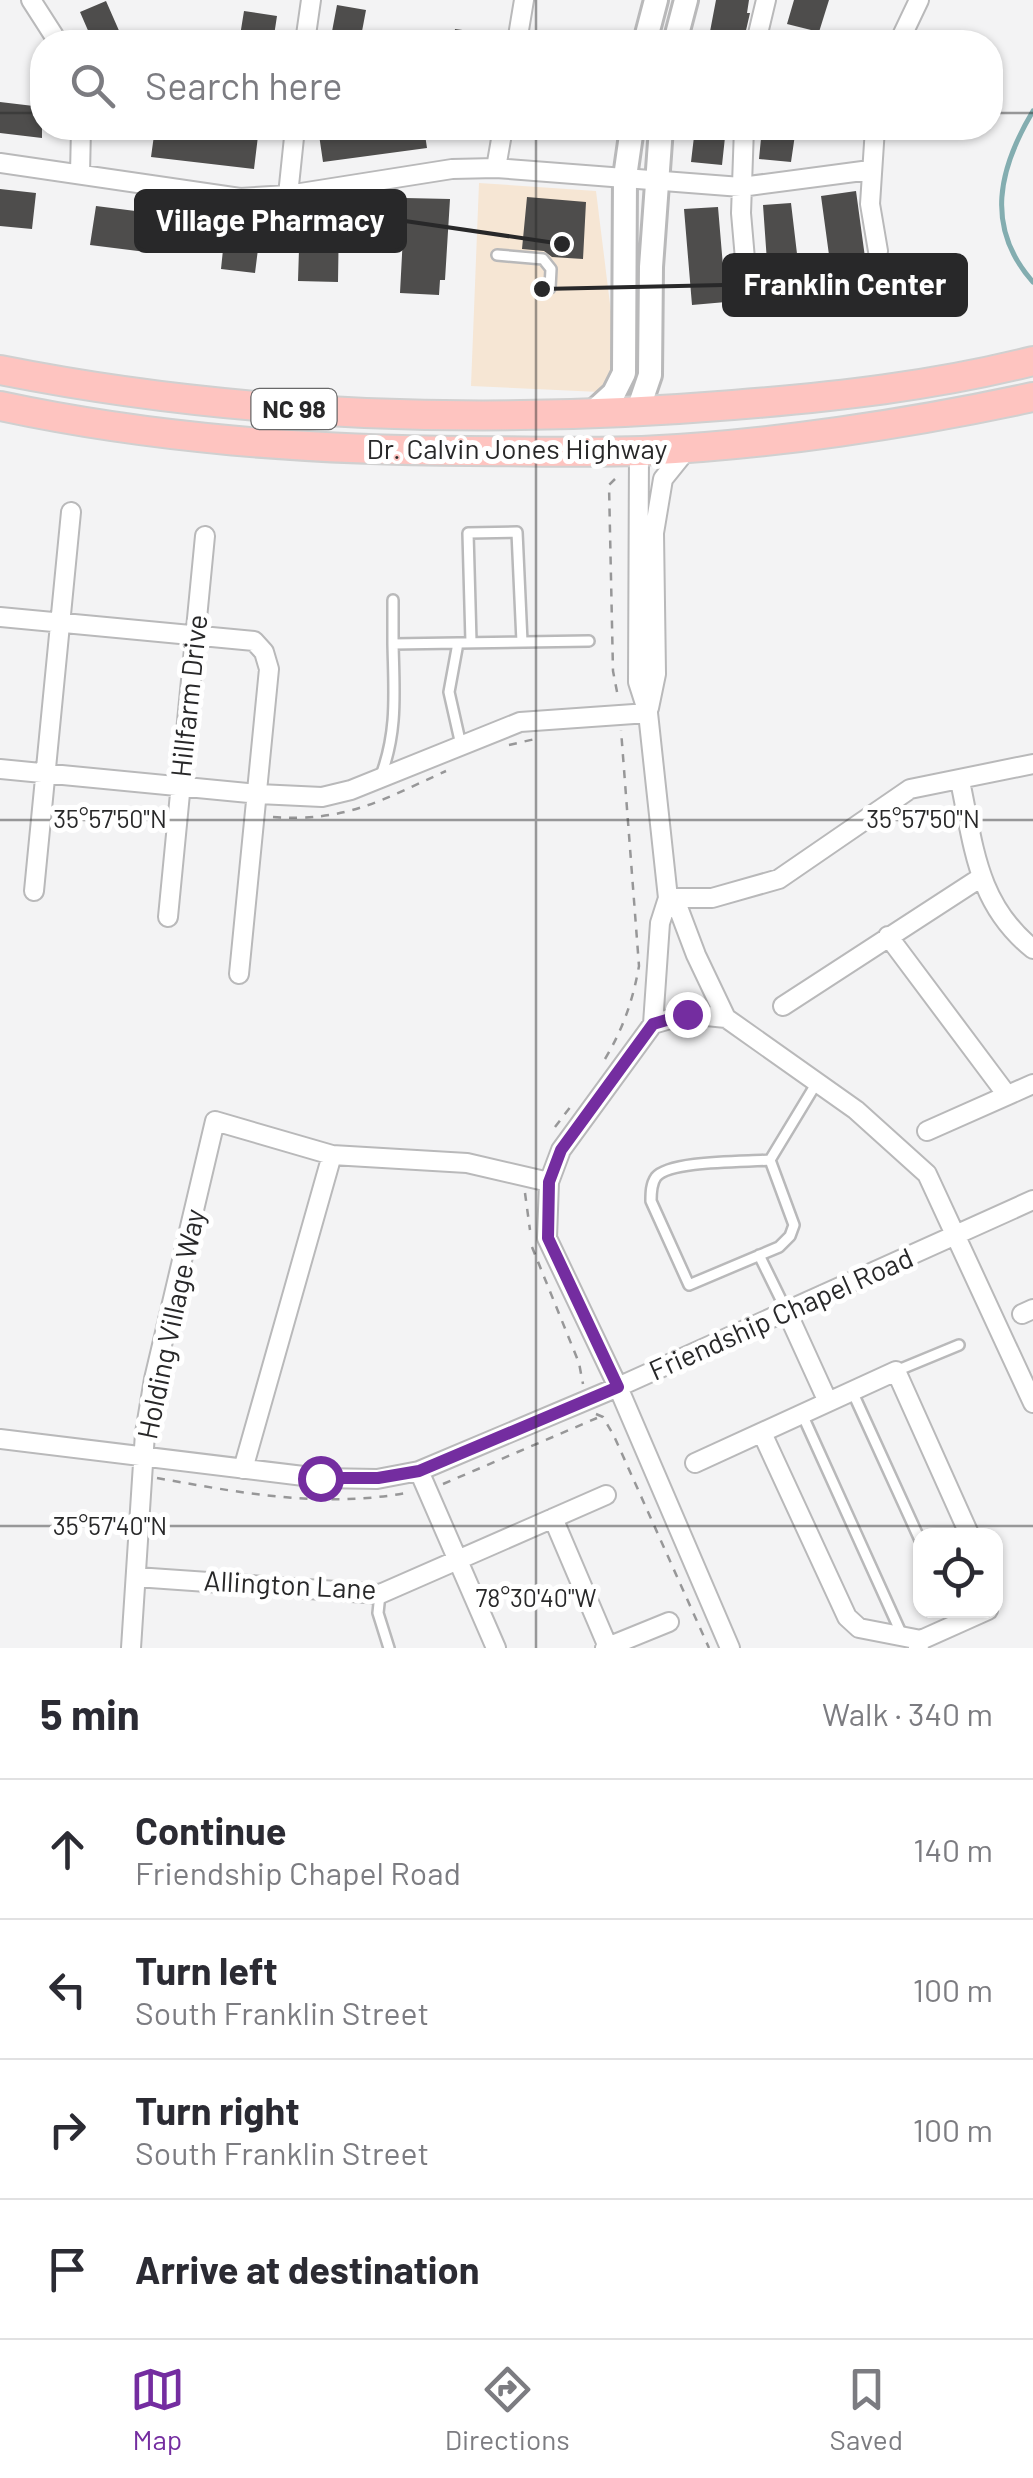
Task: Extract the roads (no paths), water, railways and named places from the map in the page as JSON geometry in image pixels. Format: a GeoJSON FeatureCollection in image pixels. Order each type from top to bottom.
{"type":"FeatureCollection","features":[{"type":"Feature","properties":{"kind":"highway","name":"Dr. Calvin Jones Highway"},"geometry":{"type":"LineString","coordinates":[[0,370],[204,402],[337,413],[591,414],[838,396],[1033,362]]}},
{"type":"Feature","properties":{"kind":"highway"},"geometry":{"type":"LineString","coordinates":[[639,451],[663,435],[692,426],[795,414],[838,396]]}},
{"type":"Feature","properties":{"kind":"highway","name":"Dr. Calvin Jones Highway"},"geometry":{"type":"LineString","coordinates":[[0,406],[67,420],[210,439],[345,450],[639,451],[946,416],[1033,397]]}},
{"type":"Feature","properties":{"kind":"highway"},"geometry":{"type":"LineString","coordinates":[[67,420],[68,407],[83,402],[306,421],[337,413]]}},
{"type":"Feature","properties":{"kind":"highway"},"geometry":{"type":"LineString","coordinates":[[464,450],[477,435],[572,432],[615,425],[637,413]]}},
{"type":"Feature","properties":{"kind":"street"},"geometry":{"type":"LineString","coordinates":[[31,0],[50,30]]}},
{"type":"Feature","properties":{"kind":"street"},"geometry":{"type":"LineString","coordinates":[[308,30],[312,0]]}},
{"type":"Feature","properties":{"kind":"street"},"geometry":{"type":"LineString","coordinates":[[519,30],[524,0]]}},
{"type":"Feature","properties":{"kind":"street"},"geometry":{"type":"LineString","coordinates":[[648,30],[656,0]]}},
{"type":"Feature","properties":{"kind":"street"},"geometry":{"type":"LineString","coordinates":[[678,30],[686,0]]}},
{"type":"Feature","properties":{"kind":"street"},"geometry":{"type":"LineString","coordinates":[[759,30],[766,0]]}},
{"type":"Feature","properties":{"kind":"street"},"geometry":{"type":"LineString","coordinates":[[905,30],[919,0]]}},
{"type":"Feature","properties":{"kind":"street"},"geometry":{"type":"LineString","coordinates":[[80,174],[81,140]]}},
{"type":"Feature","properties":{"kind":"street"},"geometry":{"type":"LineString","coordinates":[[288,195],[295,140]]}},
{"type":"Feature","properties":{"kind":"street"},"geometry":{"type":"LineString","coordinates":[[496,168],[501,140]]}},
{"type":"Feature","properties":{"kind":"street"},"geometry":{"type":"LineString","coordinates":[[591,414],[614,393],[624,373],[626,178],[631,140]]}},
{"type":"Feature","properties":{"kind":"street"},"geometry":{"type":"LineString","coordinates":[[637,413],[650,375],[660,140]]}},
{"type":"Feature","properties":{"kind":"street"},"geometry":{"type":"LineString","coordinates":[[743,140],[743,250],[749,304]]}},
{"type":"Feature","properties":{"kind":"street"},"geometry":{"type":"LineString","coordinates":[[874,140],[870,204],[878,252]]}},
{"type":"Feature","properties":{"kind":"street"},"geometry":{"type":"LineString","coordinates":[[0,163],[240,198],[288,195],[452,169],[496,168],[741,187],[870,170]]}},
{"type":"Feature","properties":{"kind":"street"},"geometry":{"type":"LineString","coordinates":[[648,713],[656,674],[654,533],[663,479],[688,448]]}},
{"type":"Feature","properties":{"kind":"street"},"geometry":{"type":"LineString","coordinates":[[639,451],[638,682],[648,713],[668,898],[660,923],[653,1024],[561,1150],[549,1182],[548,1238],[618,1387],[730,1648]]}},
{"type":"Feature","properties":{"kind":"street"},"geometry":{"type":"LineString","coordinates":[[34,890],[72,512]]}},
{"type":"Feature","properties":{"kind":"street","name":"Hillfarm Drive"},"geometry":{"type":"LineString","coordinates":[[168,916],[205,536]]}},
{"type":"Feature","properties":{"kind":"street"},"geometry":{"type":"LineString","coordinates":[[0,617],[254,641],[264,652],[269,669],[238,974]]}},
{"type":"Feature","properties":{"kind":"street"},"geometry":{"type":"LineString","coordinates":[[0,769],[322,798],[380,779],[520,722],[648,713]]}},
{"type":"Feature","properties":{"kind":"street"},"geometry":{"type":"LineString","coordinates":[[668,898],[712,898],[779,880],[910,789],[1033,764]]}},
{"type":"Feature","properties":{"kind":"street"},"geometry":{"type":"LineString","coordinates":[[960,781],[980,878],[1012,932],[1033,949]]}},
{"type":"Feature","properties":{"kind":"street"},"geometry":{"type":"LineString","coordinates":[[783,1006],[980,878]]}},
{"type":"Feature","properties":{"kind":"street"},"geometry":{"type":"LineString","coordinates":[[668,898],[679,910],[726,1018],[856,1110],[927,1174],[1033,1403]]}},
{"type":"Feature","properties":{"kind":"street"},"geometry":{"type":"LineString","coordinates":[[888,936],[1007,1095]]}},
{"type":"Feature","properties":{"kind":"street"},"geometry":{"type":"LineString","coordinates":[[653,1024],[687,1014],[726,1018]]}},
{"type":"Feature","properties":{"kind":"street"},"geometry":{"type":"LineString","coordinates":[[927,1131],[1033,1084]]}},
{"type":"Feature","properties":{"kind":"street","name":"Holding Village Way"},"geometry":{"type":"LineString","coordinates":[[131,1648],[144,1457],[154,1379],[215,1121],[332,1155]]}},
{"type":"Feature","properties":{"kind":"street"},"geometry":{"type":"LineString","coordinates":[[243,1469],[332,1155],[467,1164],[549,1182]]}},
{"type":"Feature","properties":{"kind":"street","name":"Friendship Chapel Road"},"geometry":{"type":"LineString","coordinates":[[0,1439],[339,1478],[378,1478],[419,1471],[618,1387],[1033,1200]]}},
{"type":"Feature","properties":{"kind":"street"},"geometry":{"type":"LineString","coordinates":[[787,1312],[828,1402]]}},
{"type":"Feature","properties":{"kind":"street"},"geometry":{"type":"LineString","coordinates":[[695,1463],[896,1371],[966,1528]]}},
{"type":"Feature","properties":{"kind":"street"},"geometry":{"type":"LineString","coordinates":[[762,1432],[847,1617],[859,1628],[914,1642],[954,1618]]}},
{"type":"Feature","properties":{"kind":"street"},"geometry":{"type":"LineString","coordinates":[[419,1471],[496,1648]]}},
{"type":"Feature","properties":{"kind":"street","name":"Allington Lane"},"geometry":{"type":"LineString","coordinates":[[136,1576],[380,1594],[606,1495]]}},
{"type":"Feature","properties":{"kind":"street"},"geometry":{"type":"LineString","coordinates":[[553,1518],[606,1647],[669,1622]]}},
{"type":"Feature","properties":{"kind":"lane"},"geometry":{"type":"LineString","coordinates":[[497,255],[543,259],[552,269],[550,288]]}},
{"type":"Feature","properties":{"kind":"lane"},"geometry":{"type":"LineString","coordinates":[[471,642],[468,533],[517,532],[522,642]]}},
{"type":"Feature","properties":{"kind":"lane"},"geometry":{"type":"LineString","coordinates":[[380,779],[391,750],[394,721],[393,600]]}},
{"type":"Feature","properties":{"kind":"lane"},"geometry":{"type":"LineString","coordinates":[[394,644],[589,640]]}},
{"type":"Feature","properties":{"kind":"lane"},"geometry":{"type":"LineString","coordinates":[[458,643],[448,692],[460,744]]}},
{"type":"Feature","properties":{"kind":"lane"},"geometry":{"type":"LineString","coordinates":[[391,750],[409,767]]}},
{"type":"Feature","properties":{"kind":"lane"},"geometry":{"type":"LineString","coordinates":[[770,1160],[816,1084]]}},
{"type":"Feature","properties":{"kind":"lane"},"geometry":{"type":"LineString","coordinates":[[770,1160],[794,1225],[790,1236],[778,1247],[689,1284],[651,1201],[651,1187],[658,1174],[673,1167],[770,1160]]}},
{"type":"Feature","properties":{"kind":"lane"},"geometry":{"type":"LineString","coordinates":[[759,1255],[787,1312]]}},
{"type":"Feature","properties":{"kind":"lane"},"geometry":{"type":"LineString","coordinates":[[896,1371],[959,1344]]}},
{"type":"Feature","properties":{"kind":"lane"},"geometry":{"type":"LineString","coordinates":[[852,1391],[915,1528]]}},
{"type":"Feature","properties":{"kind":"lane"},"geometry":{"type":"LineString","coordinates":[[802,1414],[914,1642]]}},
{"type":"Feature","properties":{"kind":"lane"},"geometry":{"type":"LineString","coordinates":[[380,1594],[378,1613],[389,1648]]}},
{"type":"Feature","properties":{"kind":"waterway"},"geometry":{"type":"LineString","coordinates":[[1033,111],[1012,154],[1002,197],[1008,240],[1033,282]]}},
{"type":"Feature","properties":{"kind":"place","name":"Village Pharmacy"},"geometry":{"type":"Point","coordinates":[562,244]}},
{"type":"Feature","properties":{"kind":"place","name":"Franklin Center"},"geometry":{"type":"Point","coordinates":[542,289]}}]}
